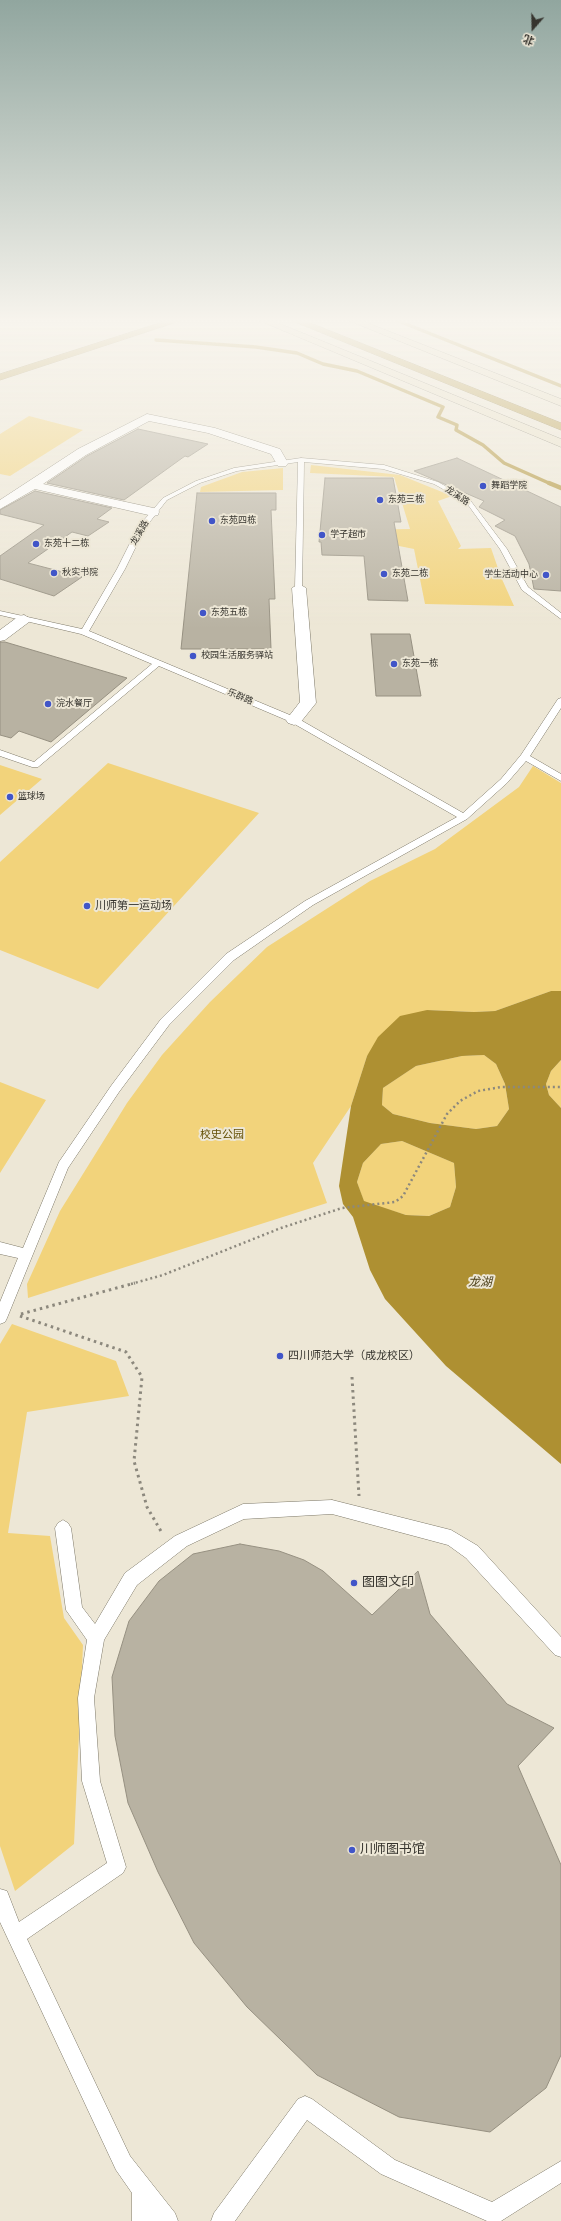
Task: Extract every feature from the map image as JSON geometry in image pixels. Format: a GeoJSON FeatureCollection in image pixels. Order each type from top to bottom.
{"type":"FeatureCollection","features":[{"type":"Feature","properties":{"kind":"highway"},"geometry":{"type":"LineString","coordinates":[[548,422],[561,427]]}},
{"type":"Feature","properties":{"kind":"street"},"geometry":{"type":"LineString","coordinates":[[0,505],[82,452],[138,422]]}},
{"type":"Feature","properties":{"kind":"street"},"geometry":{"type":"LineString","coordinates":[[170,422],[211,430],[276,452],[282,463]]}},
{"type":"Feature","properties":{"kind":"street"},"geometry":{"type":"LineString","coordinates":[[511,422],[561,442]]}},
{"type":"Feature","properties":{"kind":"street"},"geometry":{"type":"LineString","coordinates":[[33,485],[153,512]]}},
{"type":"Feature","properties":{"kind":"street"},"geometry":{"type":"LineString","coordinates":[[294,720],[308,703],[299,588]]}},
{"type":"Feature","properties":{"kind":"street"},"geometry":{"type":"LineString","coordinates":[[0,637],[24,619]]}},
{"type":"Feature","properties":{"kind":"lane","name":"龙溪路"},"geometry":{"type":"LineString","coordinates":[[84,632],[121,569],[142,527],[165,499],[198,482],[236,469],[301,460],[384,468],[436,483],[468,501],[503,549],[525,588],[561,617]]}},
{"type":"Feature","properties":{"kind":"lane"},"geometry":{"type":"LineString","coordinates":[[299,588],[301,460]]}},
{"type":"Feature","properties":{"kind":"lane","name":"乐群路"},"geometry":{"type":"LineString","coordinates":[[0,614],[84,632],[294,720],[464,817]]}},
{"type":"Feature","properties":{"kind":"lane"},"geometry":{"type":"LineString","coordinates":[[0,753],[35,764],[158,663]]}},
{"type":"Feature","properties":{"kind":"lane"},"geometry":{"type":"LineString","coordinates":[[0,1318],[63,1166],[115,1089],[165,1022],[230,957],[309,903],[464,817],[504,781],[525,757],[561,701]]}},
{"type":"Feature","properties":{"kind":"lane"},"geometry":{"type":"LineString","coordinates":[[525,757],[561,778]]}},
{"type":"Feature","properties":{"kind":"lane"},"geometry":{"type":"LineString","coordinates":[[0,1248],[26,1254]]}},
{"type":"Feature","properties":{"kind":"lane"},"geometry":{"type":"LineString","coordinates":[[15,1936],[117,1867],[91,1781],[86,1698],[96,1638],[131,1579],[181,1541],[243,1512],[332,1507],[451,1538],[472,1552],[561,1649]]}},
{"type":"Feature","properties":{"kind":"lane"},"geometry":{"type":"LineString","coordinates":[[63,1528],[74,1610],[96,1638]]}},
{"type":"Feature","properties":{"kind":"lane"},"geometry":{"type":"LineString","coordinates":[[0,1898],[15,1936],[123,2163],[167,2221]]}},
{"type":"Feature","properties":{"kind":"lane"},"geometry":{"type":"LineString","coordinates":[[222,2221],[305,2106],[388,2168],[493,2213],[561,2171]]}},
{"type":"Feature","properties":{"kind":"lane"},"geometry":{"type":"LineString","coordinates":[[143,2189],[143,2221]]}},
{"type":"Feature","properties":{"kind":"path"},"geometry":{"type":"LineString","coordinates":[[172,1548],[146,1507],[134,1461],[142,1378],[126,1352],[17,1315],[163,1276],[281,1228],[342,1208],[395,1202],[403,1196],[447,1114],[460,1101],[478,1091],[501,1087],[560,1087]]}},
{"type":"Feature","properties":{"kind":"path"},"geometry":{"type":"LineString","coordinates":[[352,1377],[360,1514]]}},
{"type":"Feature","properties":{"kind":"green space"},"geometry":{"type":"Polygon","coordinates":[[[20,422],[51,422],[83,430],[10,476],[0,474],[0,434],[20,422]]]}},
{"type":"Feature","properties":{"kind":"green space"},"geometry":{"type":"Polygon","coordinates":[[[311,465],[400,475],[452,496],[438,501],[461,546],[458,549],[491,548],[501,577],[514,606],[425,604],[414,549],[399,546],[356,546],[352,530],[410,529],[394,477],[310,473],[311,465]]]}},
{"type":"Feature","properties":{"kind":"green space"},"geometry":{"type":"Polygon","coordinates":[[[283,468],[283,490],[200,492],[201,487],[242,472],[283,468]]]}},
{"type":"Feature","properties":{"kind":"green space","name":"川师第一运动场"},"geometry":{"type":"Polygon","coordinates":[[[108,763],[259,813],[98,989],[0,950],[0,862],[108,763]]]}},
{"type":"Feature","properties":{"kind":"green space","name":"篮球场"},"geometry":{"type":"Polygon","coordinates":[[[0,765],[42,779],[0,815],[0,765]]]}},
{"type":"Feature","properties":{"kind":"green space","name":"校史公园"},"geometry":{"type":"Polygon","coordinates":[[[533,766],[561,783],[561,991],[551,991],[495,1011],[474,1012],[427,1010],[367,1056],[351,1106],[313,1163],[327,1203],[28,1298],[27,1284],[60,1211],[127,1103],[162,1055],[210,1002],[267,947],[370,881],[435,849],[519,787],[533,766]]]}},
{"type":"Feature","properties":{"kind":"green space"},"geometry":{"type":"Polygon","coordinates":[[[484,1055],[496,1064],[505,1084],[509,1109],[497,1126],[476,1129],[430,1123],[393,1114],[382,1105],[383,1088],[416,1066],[462,1056],[484,1055]]]}},
{"type":"Feature","properties":{"kind":"green space"},"geometry":{"type":"Polygon","coordinates":[[[561,1060],[561,1108],[549,1095],[546,1084],[551,1071],[561,1060]]]}},
{"type":"Feature","properties":{"kind":"green space"},"geometry":{"type":"Polygon","coordinates":[[[0,1082],[46,1100],[0,1173],[0,1082]]]}},
{"type":"Feature","properties":{"kind":"green space"},"geometry":{"type":"Polygon","coordinates":[[[402,1141],[454,1163],[456,1187],[450,1207],[429,1216],[406,1215],[364,1202],[357,1182],[363,1163],[381,1144],[402,1141]]]}},
{"type":"Feature","properties":{"kind":"green space"},"geometry":{"type":"Polygon","coordinates":[[[12,1324],[116,1361],[129,1396],[27,1412],[8,1533],[50,1536],[64,1618],[83,1645],[74,1844],[15,1891],[0,1846],[0,1344],[12,1324]]]}},
{"type":"Feature","properties":{"kind":"water","name":"龙湖"},"geometry":{"type":"Polygon","coordinates":[[[551,991],[561,991],[561,1060],[551,1071],[546,1084],[549,1095],[561,1108],[561,1464],[446,1366],[385,1299],[370,1270],[353,1217],[343,1204],[339,1186],[351,1106],[367,1056],[378,1037],[400,1016],[427,1010],[474,1012],[495,1011],[551,991]],[[484,1055],[462,1056],[416,1066],[383,1088],[382,1105],[393,1114],[430,1123],[476,1129],[497,1126],[509,1109],[505,1084],[496,1064],[484,1055]],[[402,1141],[381,1144],[363,1163],[357,1182],[364,1201],[406,1215],[429,1216],[450,1207],[456,1187],[454,1163],[402,1141]]]}},
{"type":"Feature","properties":{"kind":"building"},"geometry":{"type":"Polygon","coordinates":[[[138,429],[208,444],[188,457],[185,456],[124,500],[47,483],[87,456],[138,429]]]}},
{"type":"Feature","properties":{"kind":"building","name":"舞蹈学院"},"geometry":{"type":"Polygon","coordinates":[[[457,458],[561,507],[561,591],[534,589],[529,564],[515,536],[495,526],[505,520],[479,507],[484,501],[414,471],[457,458]]]}},
{"type":"Feature","properties":{"kind":"building"},"geometry":{"type":"Polygon","coordinates":[[[325,478],[393,478],[401,522],[394,522],[408,601],[368,600],[364,556],[322,555],[321,542],[319,542],[325,478]]]}},
{"type":"Feature","properties":{"kind":"building","name":"东苑十二栋"},"geometry":{"type":"Polygon","coordinates":[[[35,491],[112,508],[97,519],[109,522],[88,536],[72,532],[28,563],[82,577],[54,596],[0,579],[0,556],[44,525],[0,514],[0,510],[35,491]]]}},
{"type":"Feature","properties":{"kind":"building"},"geometry":{"type":"Polygon","coordinates":[[[197,493],[276,493],[276,510],[271,510],[275,599],[269,599],[271,649],[181,649],[197,493]]]}},
{"type":"Feature","properties":{"kind":"building","name":"东苑一栋"},"geometry":{"type":"Polygon","coordinates":[[[371,634],[410,634],[421,696],[376,696],[371,634]]]}},
{"type":"Feature","properties":{"kind":"building","name":"浣水餐厅"},"geometry":{"type":"Polygon","coordinates":[[[0,642],[5,642],[127,678],[51,742],[19,731],[11,738],[0,735],[0,642]]]}},
{"type":"Feature","properties":{"kind":"building","name":"川师图书馆"},"geometry":{"type":"Polygon","coordinates":[[[240,1544],[279,1551],[304,1560],[323,1571],[372,1615],[418,1571],[430,1614],[507,1704],[554,1728],[518,1766],[561,1865],[561,2055],[546,2088],[490,2132],[399,2117],[317,2075],[247,2007],[194,1943],[158,1872],[128,1803],[115,1736],[112,1677],[129,1621],[159,1581],[193,1554],[240,1544]]]}},
{"type":"Feature","properties":{"kind":"waterway"},"geometry":{"type":"LineString","coordinates":[[449,422],[457,425],[456,430],[483,445],[504,463],[551,484]]}},
{"type":"Feature","properties":{"kind":"waterway"},"geometry":{"type":"LineString","coordinates":[[549,483],[561,488]]}},
{"type":"Feature","properties":{"kind":"place","name":"舞蹈学院"},"geometry":{"type":"Point","coordinates":[483,486]}},
{"type":"Feature","properties":{"kind":"place","name":"东苑三栋"},"geometry":{"type":"Point","coordinates":[380,500]}},
{"type":"Feature","properties":{"kind":"place","name":"东苑四栋"},"geometry":{"type":"Point","coordinates":[212,521]}},
{"type":"Feature","properties":{"kind":"place","name":"学子超市"},"geometry":{"type":"Point","coordinates":[322,535]}},
{"type":"Feature","properties":{"kind":"place","name":"东苑十二栋"},"geometry":{"type":"Point","coordinates":[36,544]}},
{"type":"Feature","properties":{"kind":"place","name":"秋实书院"},"geometry":{"type":"Point","coordinates":[54,573]}},
{"type":"Feature","properties":{"kind":"place","name":"东苑二栋"},"geometry":{"type":"Point","coordinates":[384,574]}},
{"type":"Feature","properties":{"kind":"place","name":"学生活动中心"},"geometry":{"type":"Point","coordinates":[546,575]}},
{"type":"Feature","properties":{"kind":"place","name":"东苑五栋"},"geometry":{"type":"Point","coordinates":[203,613]}},
{"type":"Feature","properties":{"kind":"place","name":"校园生活服务驿站"},"geometry":{"type":"Point","coordinates":[193,656]}},
{"type":"Feature","properties":{"kind":"place","name":"东苑一栋"},"geometry":{"type":"Point","coordinates":[394,664]}},
{"type":"Feature","properties":{"kind":"place","name":"浣水餐厅"},"geometry":{"type":"Point","coordinates":[48,704]}},
{"type":"Feature","properties":{"kind":"place","name":"篮球场"},"geometry":{"type":"Point","coordinates":[10,797]}},
{"type":"Feature","properties":{"kind":"place","name":"川师第一运动场"},"geometry":{"type":"Point","coordinates":[87,906]}},
{"type":"Feature","properties":{"kind":"place","name":"四川师范大学（成龙校区）"},"geometry":{"type":"Point","coordinates":[280,1356]}},
{"type":"Feature","properties":{"kind":"place","name":"图图文印"},"geometry":{"type":"Point","coordinates":[354,1583]}},
{"type":"Feature","properties":{"kind":"place","name":"川师图书馆"},"geometry":{"type":"Point","coordinates":[352,1850]}}]}
